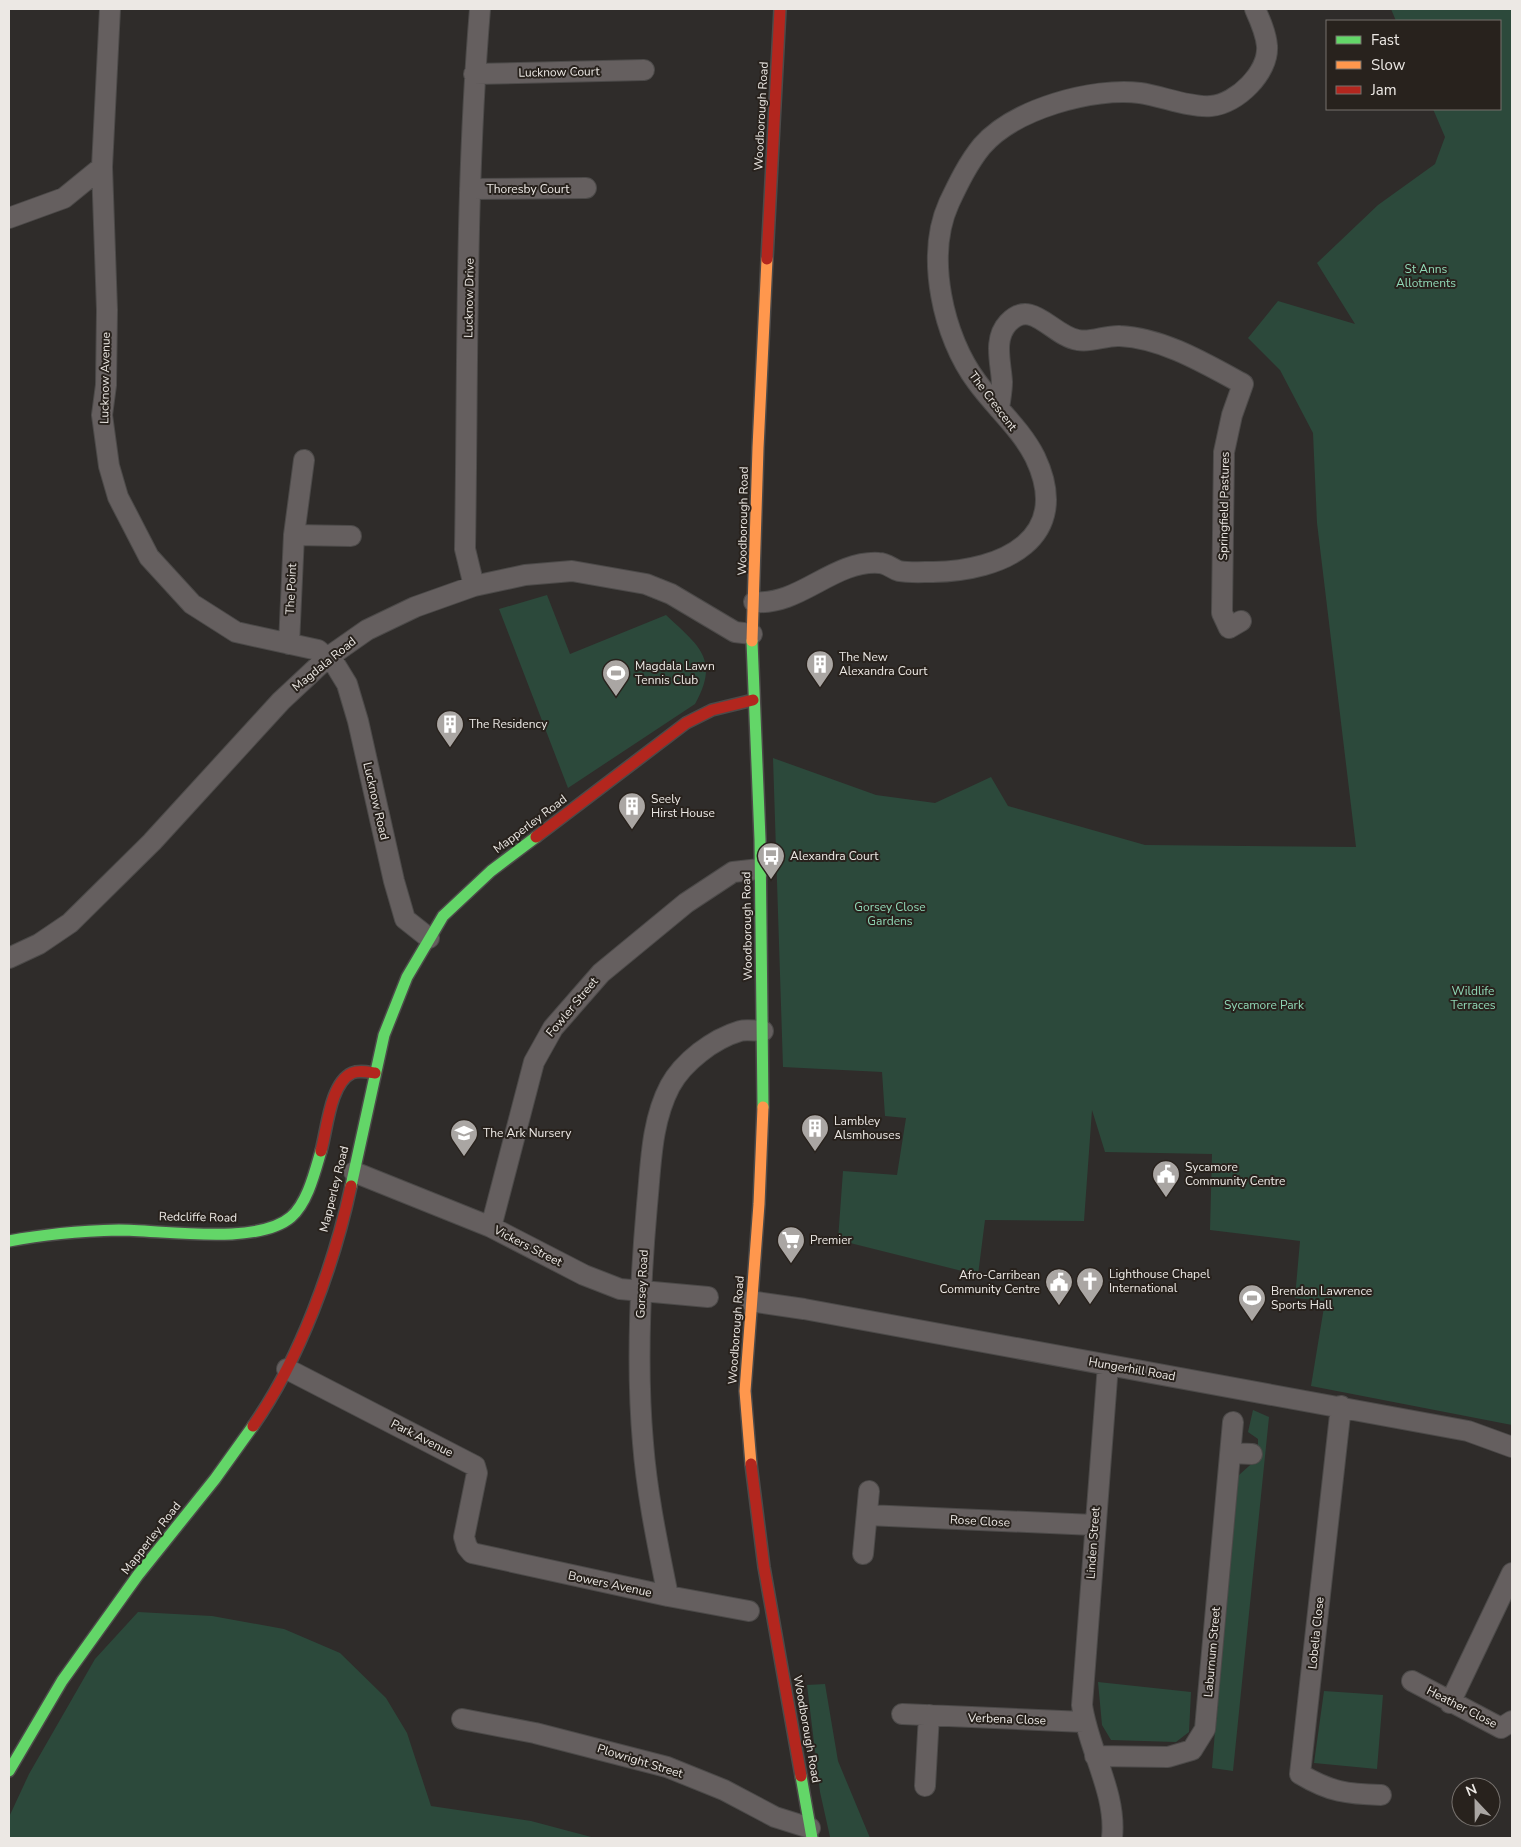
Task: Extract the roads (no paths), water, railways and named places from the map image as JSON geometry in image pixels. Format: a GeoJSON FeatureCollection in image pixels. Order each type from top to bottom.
{"type":"FeatureCollection","features":[{"type":"Feature","properties":{"kind":"main road","name":"Woodborough Road"},"geometry":{"type":"LineString","coordinates":[[780,9],[758,448],[752,634],[760,869],[763,1140],[745,1391],[749,1445],[764,1567],[811,1833]]}},
{"type":"Feature","properties":{"kind":"main road","name":"Mapperley Road"},"geometry":{"type":"LineString","coordinates":[[9,1771],[62,1681],[138,1575],[215,1479],[256,1421],[287,1369],[304,1330],[332,1254],[354,1172],[384,1035],[407,977],[443,916],[490,871],[686,723],[712,710],[753,700]]}},
{"type":"Feature","properties":{"kind":"main road","name":"Redcliffe Road"},"geometry":{"type":"LineString","coordinates":[[9,1241],[60,1233],[132,1230],[237,1232],[274,1227],[292,1216],[304,1198],[329,1120],[334,1091],[349,1075],[362,1071],[375,1073]]}},
{"type":"Feature","properties":{"kind":"street","name":"Lucknow Avenue"},"geometry":{"type":"LineString","coordinates":[[110,9],[102,167],[107,310],[106,385],[102,415],[109,466],[118,498],[149,557],[192,604],[236,632],[318,650],[327,658]]}},
{"type":"Feature","properties":{"kind":"street","name":"Lucknow Drive"},"geometry":{"type":"LineString","coordinates":[[474,586],[465,549],[470,189],[474,74],[480,9]]}},
{"type":"Feature","properties":{"kind":"street","name":"The Crescent"},"geometry":{"type":"LineString","coordinates":[[754,602],[766,603],[795,594],[854,564],[882,563],[899,571],[934,572],[986,566],[1014,554],[1032,540],[1041,522],[1046,488],[1034,456],[975,380],[956,345],[943,303],[938,273],[938,240],[946,209],[960,179],[982,146],[1007,126],[1040,110],[1078,96],[1114,92],[1138,93],[1203,106],[1222,104],[1247,87],[1264,64],[1266,55],[1265,37],[1255,9]]}},
{"type":"Feature","properties":{"kind":"street","name":"Lucknow Court"},"geometry":{"type":"LineString","coordinates":[[474,74],[644,70]]}},
{"type":"Feature","properties":{"kind":"street"},"geometry":{"type":"LineString","coordinates":[[9,218],[64,198],[102,167]]}},
{"type":"Feature","properties":{"kind":"street","name":"Thoresby Court"},"geometry":{"type":"LineString","coordinates":[[470,189],[586,188]]}},
{"type":"Feature","properties":{"kind":"street","name":"Springfield Pastures"},"geometry":{"type":"LineString","coordinates":[[998,409],[1002,384],[999,350],[1001,337],[1007,324],[1020,314],[1032,314],[1055,329],[1078,340],[1119,336],[1154,342],[1199,360],[1243,384],[1232,415],[1224,452],[1222,613],[1229,628],[1241,621]]}},
{"type":"Feature","properties":{"kind":"street","name":"The Point"},"geometry":{"type":"LineString","coordinates":[[289,644],[294,535],[304,460]]}},
{"type":"Feature","properties":{"kind":"street"},"geometry":{"type":"LineString","coordinates":[[294,535],[351,536]]}},
{"type":"Feature","properties":{"kind":"street","name":"Magdala Road"},"geometry":{"type":"LineString","coordinates":[[9,958],[39,944],[77,917],[152,842],[281,700],[327,658],[367,630],[415,607],[474,586],[525,575],[572,571],[646,584],[671,594],[735,632],[752,634]]}},
{"type":"Feature","properties":{"kind":"street","name":"Lucknow Road"},"geometry":{"type":"LineString","coordinates":[[327,658],[336,666],[350,694],[405,919],[429,938]]}},
{"type":"Feature","properties":{"kind":"street","name":"Fowler Street"},"geometry":{"type":"LineString","coordinates":[[490,1227],[534,1062],[553,1028],[601,973],[686,903],[733,872],[760,869]]}},
{"type":"Feature","properties":{"kind":"street","name":"Gorsey Road"},"geometry":{"type":"LineString","coordinates":[[668,1596],[648,1490],[642,1442],[639,1366],[641,1292],[653,1140],[658,1116],[670,1086],[697,1056],[720,1039],[742,1030],[763,1031]]}},
{"type":"Feature","properties":{"kind":"street","name":"Vickers Street"},"geometry":{"type":"LineString","coordinates":[[354,1172],[490,1227],[584,1275],[620,1289],[708,1297]]}},
{"type":"Feature","properties":{"kind":"street","name":"Hungerhill Road"},"geometry":{"type":"LineString","coordinates":[[750,1301],[804,1309],[1341,1406],[1468,1431],[1512,1446]]}},
{"type":"Feature","properties":{"kind":"street","name":"Linden Street"},"geometry":{"type":"LineString","coordinates":[[1108,1365],[1094,1526],[1082,1705],[1084,1722],[1110,1806],[1112,1838]]}},
{"type":"Feature","properties":{"kind":"street","name":"Park Avenue"},"geometry":{"type":"LineString","coordinates":[[287,1369],[475,1466],[478,1473],[464,1536],[472,1553]]}},
{"type":"Feature","properties":{"kind":"street","name":"Lobelia Close"},"geometry":{"type":"LineString","coordinates":[[1341,1406],[1300,1774],[1322,1787],[1350,1794],[1381,1795]]}},
{"type":"Feature","properties":{"kind":"street","name":"Laburnum Street"},"geometry":{"type":"LineString","coordinates":[[1095,1756],[1168,1757],[1192,1750],[1205,1729],[1234,1422]]}},
{"type":"Feature","properties":{"kind":"street"},"geometry":{"type":"LineString","coordinates":[[1231,1453],[1252,1454]]}},
{"type":"Feature","properties":{"kind":"street"},"geometry":{"type":"LineString","coordinates":[[864,1554],[868,1491]]}},
{"type":"Feature","properties":{"kind":"street","name":"Rose Close"},"geometry":{"type":"LineString","coordinates":[[866,1515],[1094,1526]]}},
{"type":"Feature","properties":{"kind":"street","name":"Bowers Avenue"},"geometry":{"type":"LineString","coordinates":[[472,1553],[668,1596],[749,1611]]}},
{"type":"Feature","properties":{"kind":"street"},"geometry":{"type":"LineString","coordinates":[[1450,1703],[1512,1573]]}},
{"type":"Feature","properties":{"kind":"street","name":"Heather Close"},"geometry":{"type":"LineString","coordinates":[[1412,1681],[1450,1703],[1501,1728],[1512,1721]]}},
{"type":"Feature","properties":{"kind":"street","name":"Verbena Close"},"geometry":{"type":"LineString","coordinates":[[902,1714],[1084,1722]]}},
{"type":"Feature","properties":{"kind":"street"},"geometry":{"type":"LineString","coordinates":[[925,1786],[929,1716]]}},
{"type":"Feature","properties":{"kind":"street","name":"Plowright Street"},"geometry":{"type":"LineString","coordinates":[[462,1719],[535,1732],[667,1767],[724,1790],[811,1833]]}},
{"type":"Feature","properties":{"kind":"place","name":"The New Alexandra Court"},"geometry":{"type":"Point","coordinates":[820,688]}},
{"type":"Feature","properties":{"kind":"place","name":"Magdala Lawn Tennis Club"},"geometry":{"type":"Point","coordinates":[616,697]}},
{"type":"Feature","properties":{"kind":"place","name":"The Residency"},"geometry":{"type":"Point","coordinates":[450,748]}},
{"type":"Feature","properties":{"kind":"place","name":"Seely Hirst House"},"geometry":{"type":"Point","coordinates":[632,830]}},
{"type":"Feature","properties":{"kind":"place","name":"Alexandra Court"},"geometry":{"type":"Point","coordinates":[771,880]}},
{"type":"Feature","properties":{"kind":"place","name":"Lambley Alsmhouses"},"geometry":{"type":"Point","coordinates":[815,1152]}},
{"type":"Feature","properties":{"kind":"place","name":"The Ark Nursery"},"geometry":{"type":"Point","coordinates":[464,1157]}},
{"type":"Feature","properties":{"kind":"place","name":"Sycamore Community Centre"},"geometry":{"type":"Point","coordinates":[1166,1198]}},
{"type":"Feature","properties":{"kind":"place","name":"Premier"},"geometry":{"type":"Point","coordinates":[791,1264]}},
{"type":"Feature","properties":{"kind":"place","name":"Lighthouse Chapel International"},"geometry":{"type":"Point","coordinates":[1090,1305]}},
{"type":"Feature","properties":{"kind":"place","name":"Afro-Carribean Community Centre"},"geometry":{"type":"Point","coordinates":[1059,1306]}},
{"type":"Feature","properties":{"kind":"place","name":"Brendon Lawrence Sports Hall"},"geometry":{"type":"Point","coordinates":[1252,1322]}},
{"type":"Feature","properties":{"kind":"park label","name":"St Anns Allotments"},"geometry":{"type":"Point","coordinates":[1426,276]}},
{"type":"Feature","properties":{"kind":"park label","name":"Gorsey Close Gardens"},"geometry":{"type":"Point","coordinates":[890,914]}},
{"type":"Feature","properties":{"kind":"park label","name":"Wildlife Terraces"},"geometry":{"type":"Point","coordinates":[1473,998]}},
{"type":"Feature","properties":{"kind":"park label","name":"Sycamore Park"},"geometry":{"type":"Point","coordinates":[1264,1005]}}]}
